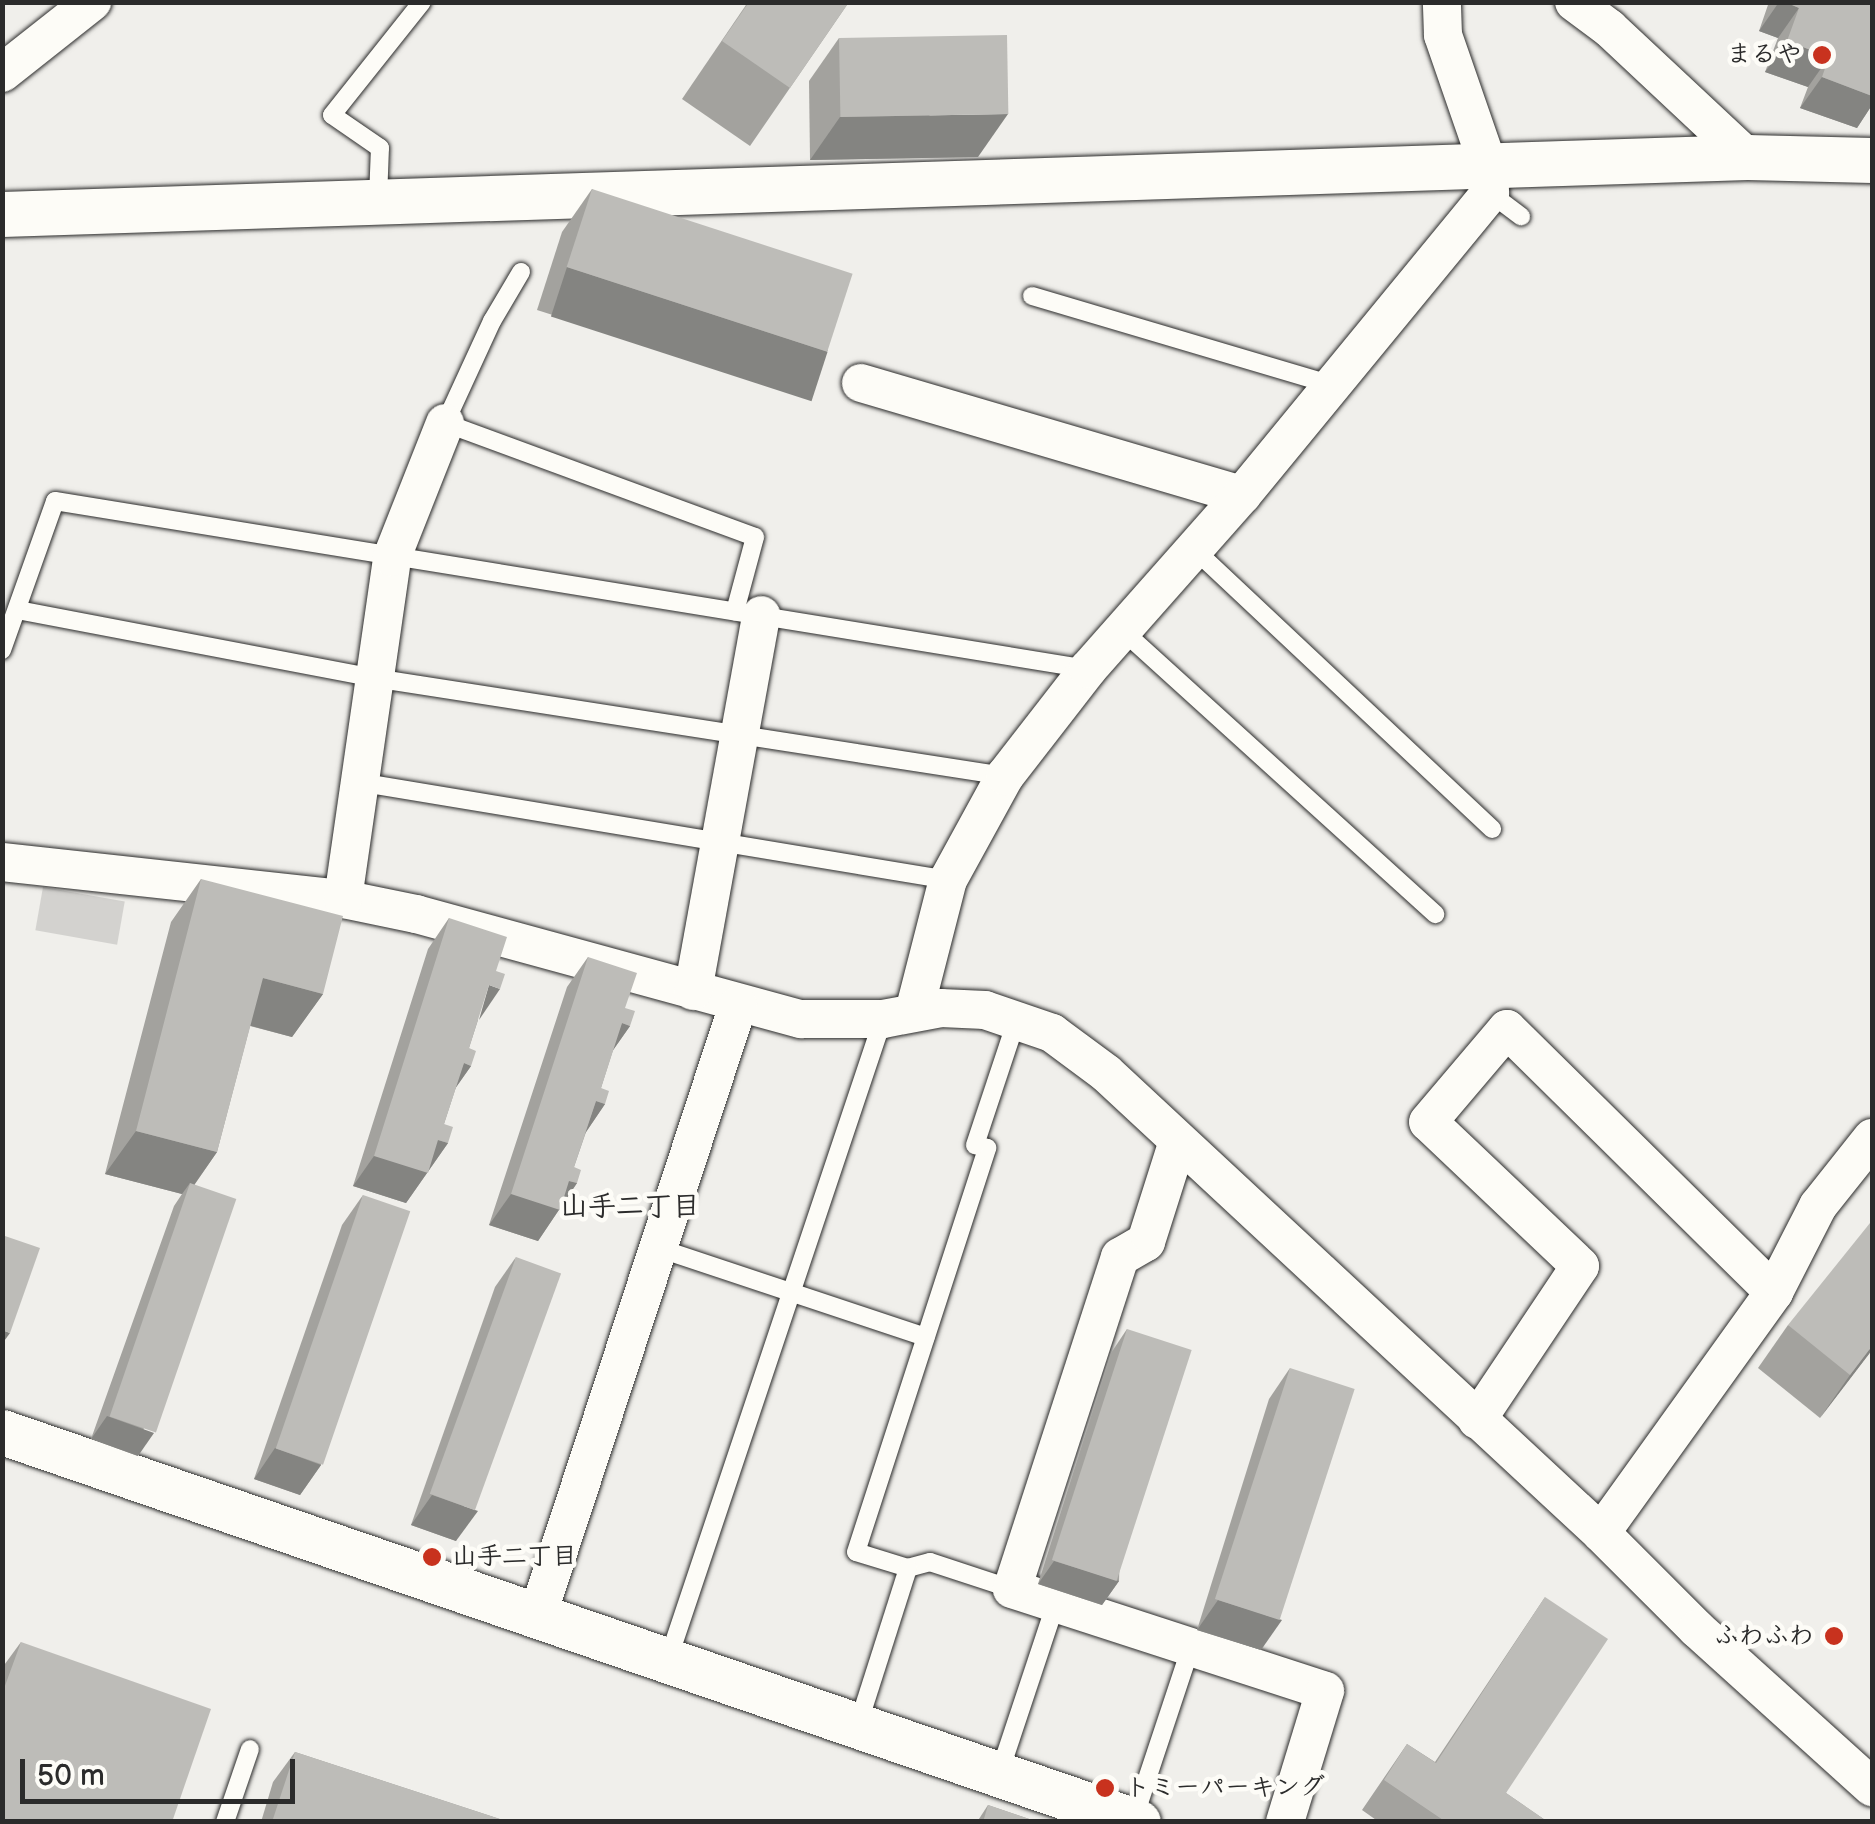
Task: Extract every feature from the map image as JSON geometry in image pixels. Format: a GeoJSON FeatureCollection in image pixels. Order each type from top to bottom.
{"type":"FeatureCollection","features":[{"type":"Feature","properties":{"kind":"street"},"geometry":{"type":"LineString","coordinates":[[10,56],[92,2]]}},
{"type":"Feature","properties":{"kind":"street"},"geometry":{"type":"LineString","coordinates":[[1442,2],[1444,36],[1490,180]]}},
{"type":"Feature","properties":{"kind":"street"},"geometry":{"type":"LineString","coordinates":[[1574,2],[1748,156]]}},
{"type":"Feature","properties":{"kind":"street"},"geometry":{"type":"LineString","coordinates":[[2,214],[378,202],[1490,180],[1748,156],[1872,160]]}},
{"type":"Feature","properties":{"kind":"street"},"geometry":{"type":"LineString","coordinates":[[899,1015],[948,880],[1005,776],[1088,670],[1242,495],[1490,180]]}},
{"type":"Feature","properties":{"kind":"street"},"geometry":{"type":"LineString","coordinates":[[861,383],[1242,495]]}},
{"type":"Feature","properties":{"kind":"street"},"geometry":{"type":"LineString","coordinates":[[342,898],[392,557],[445,423]]}},
{"type":"Feature","properties":{"kind":"street"},"geometry":{"type":"LineString","coordinates":[[693,992],[740,732],[748,613]]}},
{"type":"Feature","properties":{"kind":"street"},"geometry":{"type":"LineString","coordinates":[[2,862],[342,898],[416,914],[801,1020],[985,1010],[1017,1019],[1074,1046],[1601,1533],[1870,1805]]}},
{"type":"Feature","properties":{"kind":"street"},"geometry":{"type":"LineString","coordinates":[[538,1614],[738,1005]]}},
{"type":"Feature","properties":{"kind":"street"},"geometry":{"type":"LineString","coordinates":[[1477,1420],[1580,1266],[1428,1122],[1507,1030],[1774,1292]]}},
{"type":"Feature","properties":{"kind":"street"},"geometry":{"type":"LineString","coordinates":[[1601,1533],[1774,1292],[1818,1206],[1872,1138]]}},
{"type":"Feature","properties":{"kind":"street"},"geometry":{"type":"LineString","coordinates":[[1178,1141],[1146,1242],[1120,1257],[1012,1589],[1324,1691],[1285,1822]]}},
{"type":"Feature","properties":{"kind":"street"},"geometry":{"type":"LineString","coordinates":[[2,1432],[1136,1821]]}},
{"type":"Feature","properties":{"kind":"lane"},"geometry":{"type":"LineString","coordinates":[[378,202],[380,148],[332,115],[422,2]]}},
{"type":"Feature","properties":{"kind":"lane"},"geometry":{"type":"LineString","coordinates":[[1490,180],[1521,216]]}},
{"type":"Feature","properties":{"kind":"lane"},"geometry":{"type":"LineString","coordinates":[[521,272],[492,320],[445,423],[755,537],[748,613]]}},
{"type":"Feature","properties":{"kind":"lane"},"geometry":{"type":"LineString","coordinates":[[1032,296],[1330,384]]}},
{"type":"Feature","properties":{"kind":"lane"},"geometry":{"type":"LineString","coordinates":[[2,650],[55,501],[1088,670]]}},
{"type":"Feature","properties":{"kind":"lane"},"geometry":{"type":"LineString","coordinates":[[1194,549],[1492,829]]}},
{"type":"Feature","properties":{"kind":"lane"},"geometry":{"type":"LineString","coordinates":[[18,610],[374,678],[1005,776]]}},
{"type":"Feature","properties":{"kind":"lane"},"geometry":{"type":"LineString","coordinates":[[1122,630],[1435,914]]}},
{"type":"Feature","properties":{"kind":"lane"},"geometry":{"type":"LineString","coordinates":[[358,782],[948,880]]}},
{"type":"Feature","properties":{"kind":"lane"},"geometry":{"type":"LineString","coordinates":[[668,1660],[791,1294],[899,1015]]}},
{"type":"Feature","properties":{"kind":"lane"},"geometry":{"type":"LineString","coordinates":[[1012,1589],[930,1562],[908,1568],[856,1552],[987,1148],[974,1146],[1017,1019]]}},
{"type":"Feature","properties":{"kind":"lane"},"geometry":{"type":"LineString","coordinates":[[658,1248],[926,1337]]}},
{"type":"Feature","properties":{"kind":"lane"},"geometry":{"type":"LineString","coordinates":[[858,1725],[908,1568]]}},
{"type":"Feature","properties":{"kind":"lane"},"geometry":{"type":"LineString","coordinates":[[999,1774],[1056,1603]]}},
{"type":"Feature","properties":{"kind":"lane"},"geometry":{"type":"LineString","coordinates":[[1136,1821],[1192,1648]]}},
{"type":"Feature","properties":{"kind":"lane"},"geometry":{"type":"LineString","coordinates":[[224,1822],[250,1749]]}},
{"type":"Feature","properties":{"kind":"shaded area"},"geometry":{"type":"Polygon","coordinates":[[[43,887],[125,901],[117,945],[35,930],[43,887]]]}},
{"type":"Feature","properties":{"kind":"building"},"geometry":{"type":"Polygon","coordinates":[[[749,2],[849,2],[790,88],[722,41],[749,2]]]}},
{"type":"Feature","properties":{"kind":"building"},"geometry":{"type":"Polygon","coordinates":[[[1785,2],[1872,2],[1872,96],[1822,77],[1829,57],[1787,41],[1799,8],[1785,2]]]}},
{"type":"Feature","properties":{"kind":"building"},"geometry":{"type":"Polygon","coordinates":[[[1007,35],[1008,114],[840,117],[839,38],[1007,35]]]}},
{"type":"Feature","properties":{"kind":"building"},"geometry":{"type":"Polygon","coordinates":[[[592,189],[853,274],[827,352],[567,267],[592,189]]]}},
{"type":"Feature","properties":{"kind":"building"},"geometry":{"type":"Polygon","coordinates":[[[201,879],[343,916],[323,994],[263,978],[217,1152],[136,1131],[201,879]]]}},
{"type":"Feature","properties":{"kind":"building"},"geometry":{"type":"Polygon","coordinates":[[[449,918],[507,937],[496,971],[505,974],[500,989],[489,985],[469,1048],[476,1051],[471,1066],[464,1063],[444,1124],[453,1127],[448,1143],[438,1140],[428,1173],[374,1156],[449,918]]]}},
{"type":"Feature","properties":{"kind":"building"},"geometry":{"type":"Polygon","coordinates":[[[588,957],[637,973],[625,1008],[635,1011],[630,1026],[622,1023],[601,1088],[609,1091],[605,1104],[596,1101],[574,1167],[581,1170],[577,1183],[569,1181],[560,1210],[511,1194],[588,957]]]}},
{"type":"Feature","properties":{"kind":"building"},"geometry":{"type":"Polygon","coordinates":[[[190,1183],[236,1199],[156,1432],[110,1417],[190,1183]]]}},
{"type":"Feature","properties":{"kind":"building"},"geometry":{"type":"Polygon","coordinates":[[[363,1195],[410,1211],[323,1465],[276,1448],[363,1195]]]}},
{"type":"Feature","properties":{"kind":"building"},"geometry":{"type":"Polygon","coordinates":[[[1870,1223],[1872,1346],[1850,1375],[1788,1325],[1870,1223]]]}},
{"type":"Feature","properties":{"kind":"building"},"geometry":{"type":"Polygon","coordinates":[[[2,1235],[40,1248],[10,1333],[2,1330],[2,1235]]]}},
{"type":"Feature","properties":{"kind":"building"},"geometry":{"type":"Polygon","coordinates":[[[516,1257],[561,1273],[475,1510],[430,1494],[516,1257]]]}},
{"type":"Feature","properties":{"kind":"building"},"geometry":{"type":"Polygon","coordinates":[[[1127,1329],[1192,1350],[1117,1581],[1052,1560],[1127,1329]]]}},
{"type":"Feature","properties":{"kind":"building"},"geometry":{"type":"Polygon","coordinates":[[[1290,1368],[1355,1389],[1280,1620],[1215,1599],[1290,1368]]]}},
{"type":"Feature","properties":{"kind":"building"},"geometry":{"type":"Polygon","coordinates":[[[1545,1597],[1608,1639],[1506,1793],[1548,1822],[1446,1822],[1384,1780],[1407,1744],[1436,1763],[1545,1597]]]}},
{"type":"Feature","properties":{"kind":"building"},"geometry":{"type":"Polygon","coordinates":[[[21,1642],[211,1709],[172,1822],[2,1822],[2,1694],[21,1642]]]}},
{"type":"Feature","properties":{"kind":"building"},"geometry":{"type":"Polygon","coordinates":[[[295,1752],[509,1822],[272,1822],[295,1752]]]}},
{"type":"Feature","properties":{"kind":"building"},"geometry":{"type":"Polygon","coordinates":[[[988,1805],[1038,1822],[983,1822],[988,1805]]]}},
{"type":"Feature","properties":{"kind":"place","name":"まるや"},"geometry":{"type":"Point","coordinates":[1822,55]}},
{"type":"Feature","properties":{"kind":"place","name":"山手二丁目"},"geometry":{"type":"Point","coordinates":[432,1557]}},
{"type":"Feature","properties":{"kind":"place","name":"ふわふわ"},"geometry":{"type":"Point","coordinates":[1834,1636]}},
{"type":"Feature","properties":{"kind":"place","name":"トミーパーキング"},"geometry":{"type":"Point","coordinates":[1105,1788]}},
{"type":"Feature","properties":{"kind":"district","name":"山手二丁目"},"geometry":{"type":"Point","coordinates":[630,1207]}}]}
